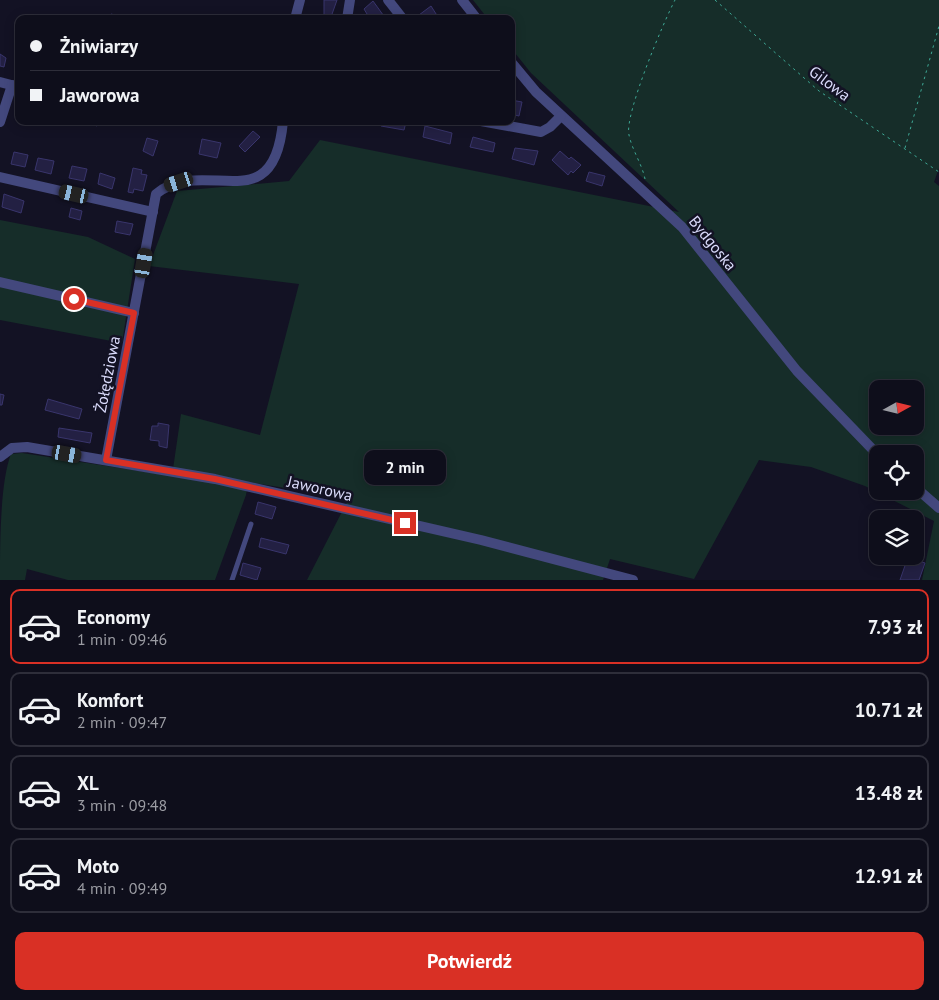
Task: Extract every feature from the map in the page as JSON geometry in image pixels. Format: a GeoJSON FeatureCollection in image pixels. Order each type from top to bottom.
{"type":"FeatureCollection","features":[{"type":"Feature","properties":{"kind":"street"},"geometry":{"type":"LineString","coordinates":[[296,15],[300,0]]}},
{"type":"Feature","properties":{"kind":"street"},"geometry":{"type":"LineString","coordinates":[[348,15],[350,0]]}},
{"type":"Feature","properties":{"kind":"street"},"geometry":{"type":"LineString","coordinates":[[388,0],[400,15]]}},
{"type":"Feature","properties":{"kind":"street"},"geometry":{"type":"LineString","coordinates":[[462,0],[474,15]]}},
{"type":"Feature","properties":{"kind":"street","name":"Bydgoska"},"geometry":{"type":"LineString","coordinates":[[515,67],[536,92],[692,238],[797,371],[869,446]]}},
{"type":"Feature","properties":{"kind":"street"},"geometry":{"type":"LineString","coordinates":[[0,82],[15,86],[0,122]]}},
{"type":"Feature","properties":{"kind":"street"},"geometry":{"type":"LineString","coordinates":[[503,125],[541,132],[550,127],[561,116]]}},
{"type":"Feature","properties":{"kind":"street","name":"Żołędziowa"},"geometry":{"type":"LineString","coordinates":[[106,460],[156,194],[166,186],[179,182],[244,180],[263,173],[277,155],[282,125]]}},
{"type":"Feature","properties":{"kind":"street"},"geometry":{"type":"LineString","coordinates":[[0,177],[153,212]]}},
{"type":"Feature","properties":{"kind":"street"},"geometry":{"type":"LineString","coordinates":[[0,282],[134,313]]}},
{"type":"Feature","properties":{"kind":"street","name":"Jaworowa"},"geometry":{"type":"LineString","coordinates":[[0,457],[6,450],[19,447],[215,479],[481,540],[633,580]]}},
{"type":"Feature","properties":{"kind":"street"},"geometry":{"type":"LineString","coordinates":[[924,495],[939,508]]}},
{"type":"Feature","properties":{"kind":"lane"},"geometry":{"type":"LineString","coordinates":[[232,580],[251,524]]}},
{"type":"Feature","properties":{"kind":"path"},"geometry":{"type":"LineString","coordinates":[[645,192],[644,176],[628,136],[628,122],[649,63],[675,0]]}},
{"type":"Feature","properties":{"kind":"path","name":"Gilowa"},"geometry":{"type":"LineString","coordinates":[[715,0],[819,91],[939,172]]}},
{"type":"Feature","properties":{"kind":"path"},"geometry":{"type":"LineString","coordinates":[[904,149],[939,26]]}},
{"type":"Feature","properties":{"kind":"green space"},"geometry":{"type":"Polygon","coordinates":[[[473,0],[939,0],[939,168],[934,182],[939,186],[939,580],[922,580],[934,521],[924,516],[924,510],[912,510],[893,500],[924,500],[924,445],[869,445],[869,488],[811,467],[759,460],[694,579],[610,559],[603,580],[307,580],[349,498],[248,482],[246,495],[215,580],[68,580],[27,569],[25,580],[0,580],[3,497],[7,466],[11,454],[22,453],[172,476],[181,414],[260,435],[299,284],[149,266],[177,191],[289,181],[320,140],[679,212],[531,73],[515,53],[515,15],[485,15],[473,0]]]}},
{"type":"Feature","properties":{"kind":"green space"},"geometry":{"type":"Polygon","coordinates":[[[0,220],[88,237],[135,259],[122,343],[0,320],[0,220]]]}},
{"type":"Feature","properties":{"kind":"building"},"geometry":{"type":"Polygon","coordinates":[[[324,0],[337,0],[332,15],[324,15],[324,0]]]}},
{"type":"Feature","properties":{"kind":"building"},"geometry":{"type":"Polygon","coordinates":[[[373,1],[383,15],[368,15],[364,9],[373,1]]]}},
{"type":"Feature","properties":{"kind":"building"},"geometry":{"type":"Polygon","coordinates":[[[431,6],[437,15],[419,15],[431,6]]]}},
{"type":"Feature","properties":{"kind":"building"},"geometry":{"type":"Polygon","coordinates":[[[0,54],[6,58],[4,67],[0,66],[0,54]]]}},
{"type":"Feature","properties":{"kind":"building"},"geometry":{"type":"Polygon","coordinates":[[[515,101],[522,102],[519,116],[515,115],[515,101]]]}},
{"type":"Feature","properties":{"kind":"building"},"geometry":{"type":"Polygon","coordinates":[[[381,125],[405,125],[404,130],[381,125]]]}},
{"type":"Feature","properties":{"kind":"building"},"geometry":{"type":"Polygon","coordinates":[[[425,126],[452,133],[450,144],[423,137],[425,126]]]}},
{"type":"Feature","properties":{"kind":"building"},"geometry":{"type":"Polygon","coordinates":[[[253,131],[260,137],[245,152],[239,146],[253,131]]]}},
{"type":"Feature","properties":{"kind":"building"},"geometry":{"type":"Polygon","coordinates":[[[473,137],[495,143],[493,152],[470,147],[473,137]]]}},
{"type":"Feature","properties":{"kind":"building"},"geometry":{"type":"Polygon","coordinates":[[[147,138],[158,141],[153,156],[143,151],[147,138]]]}},
{"type":"Feature","properties":{"kind":"building"},"geometry":{"type":"Polygon","coordinates":[[[202,139],[221,143],[217,158],[199,154],[202,139]]]}},
{"type":"Feature","properties":{"kind":"building"},"geometry":{"type":"Polygon","coordinates":[[[515,148],[538,151],[534,165],[512,159],[515,148]]]}},
{"type":"Feature","properties":{"kind":"building"},"geometry":{"type":"Polygon","coordinates":[[[560,151],[569,159],[571,157],[581,165],[573,173],[571,171],[568,175],[552,160],[560,151]]]}},
{"type":"Feature","properties":{"kind":"building"},"geometry":{"type":"Polygon","coordinates":[[[14,152],[28,155],[25,167],[11,164],[14,152]]]}},
{"type":"Feature","properties":{"kind":"building"},"geometry":{"type":"Polygon","coordinates":[[[38,158],[54,161],[51,174],[35,170],[38,158]]]}},
{"type":"Feature","properties":{"kind":"building"},"geometry":{"type":"Polygon","coordinates":[[[72,166],[87,169],[84,181],[69,178],[72,166]]]}},
{"type":"Feature","properties":{"kind":"building"},"geometry":{"type":"Polygon","coordinates":[[[133,168],[142,170],[141,174],[147,175],[143,191],[134,189],[133,193],[128,192],[133,168]]]}},
{"type":"Feature","properties":{"kind":"building"},"geometry":{"type":"Polygon","coordinates":[[[589,172],[605,176],[602,186],[586,181],[589,172]]]}},
{"type":"Feature","properties":{"kind":"building"},"geometry":{"type":"Polygon","coordinates":[[[100,173],[115,178],[112,189],[98,184],[100,173]]]}},
{"type":"Feature","properties":{"kind":"building"},"geometry":{"type":"Polygon","coordinates":[[[4,194],[24,201],[21,213],[2,207],[4,194]]]}},
{"type":"Feature","properties":{"kind":"building"},"geometry":{"type":"Polygon","coordinates":[[[71,208],[82,211],[80,220],[69,217],[71,208]]]}},
{"type":"Feature","properties":{"kind":"building"},"geometry":{"type":"Polygon","coordinates":[[[117,221],[133,224],[130,235],[115,232],[117,221]]]}},
{"type":"Feature","properties":{"kind":"building"},"geometry":{"type":"Polygon","coordinates":[[[0,394],[4,395],[2,405],[0,405],[0,394]]]}},
{"type":"Feature","properties":{"kind":"building"},"geometry":{"type":"Polygon","coordinates":[[[48,399],[82,409],[79,419],[45,410],[48,399]]]}},
{"type":"Feature","properties":{"kind":"building"},"geometry":{"type":"Polygon","coordinates":[[[158,423],[169,425],[167,448],[159,446],[159,441],[150,440],[152,426],[158,426],[158,423]]]}},
{"type":"Feature","properties":{"kind":"building"},"geometry":{"type":"Polygon","coordinates":[[[59,428],[92,433],[90,443],[58,437],[59,428]]]}},
{"type":"Feature","properties":{"kind":"building"},"geometry":{"type":"Polygon","coordinates":[[[258,502],[276,507],[272,519],[255,514],[258,502]]]}},
{"type":"Feature","properties":{"kind":"building"},"geometry":{"type":"Polygon","coordinates":[[[261,538],[289,545],[286,554],[259,547],[261,538]]]}},
{"type":"Feature","properties":{"kind":"building"},"geometry":{"type":"Polygon","coordinates":[[[243,563],[261,568],[257,580],[240,575],[243,563]]]}},
{"type":"Feature","properties":{"kind":"building"},"geometry":{"type":"Polygon","coordinates":[[[925,563],[919,580],[900,580],[905,565],[924,565],[925,563]]]}},
{"type":"Feature","properties":{"kind":"route"},"geometry":{"type":"LineString","coordinates":[[74,299],[134,313],[106,460],[215,479],[405,523]]}}]}
